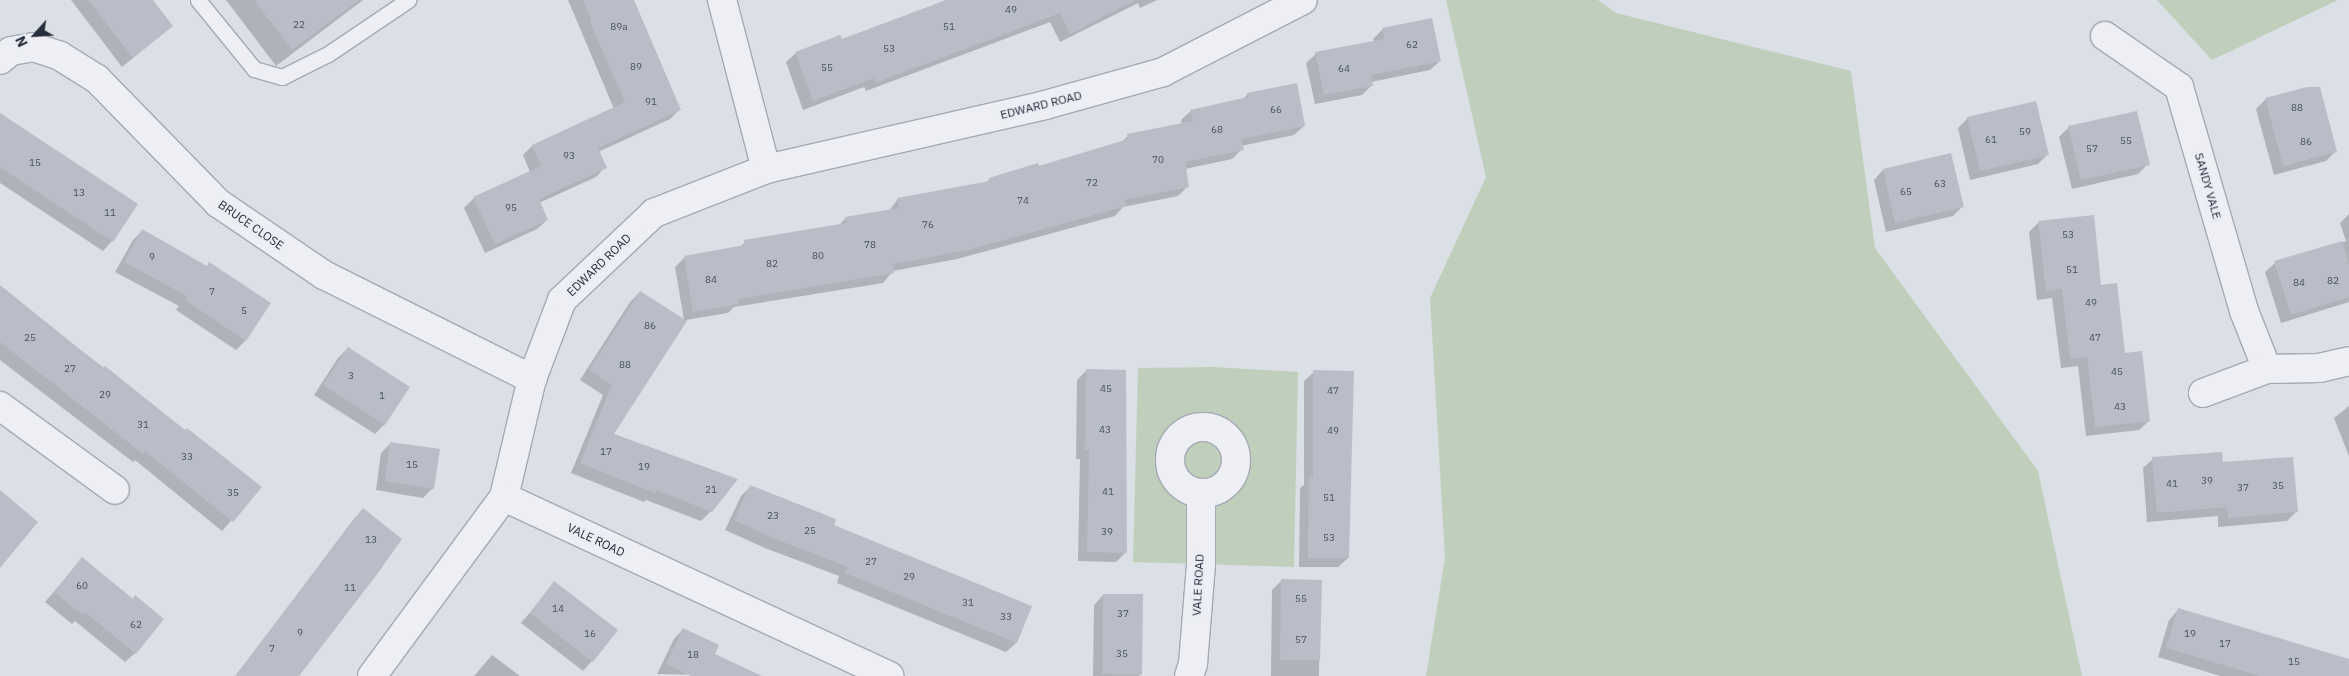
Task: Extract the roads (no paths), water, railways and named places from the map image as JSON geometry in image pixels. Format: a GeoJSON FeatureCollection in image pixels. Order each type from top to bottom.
{"type":"FeatureCollection","features":[{"type":"Feature","properties":{"kind":"street"},"geometry":{"type":"LineString","coordinates":[[722,0],[766,168]]}},
{"type":"Feature","properties":{"kind":"street","name":"EDWARD ROAD"},"geometry":{"type":"LineString","coordinates":[[504,497],[532,379],[562,300],[654,213],[766,168],[1044,105],[1163,72],[1302,0]]}},
{"type":"Feature","properties":{"kind":"street","name":"SANDY VALE"},"geometry":{"type":"LineString","coordinates":[[2106,36],[2179,87],[2244,311],[2267,369]]}},
{"type":"Feature","properties":{"kind":"street","name":"BRUCE CLOSE"},"geometry":{"type":"LineString","coordinates":[[0,60],[11,51],[33,47],[60,56],[97,79],[218,203],[324,275],[532,379]]}},
{"type":"Feature","properties":{"kind":"street"},"geometry":{"type":"LineString","coordinates":[[2203,393],[2267,369],[2319,368],[2349,361]]}},
{"type":"Feature","properties":{"kind":"street"},"geometry":{"type":"LineString","coordinates":[[0,406],[115,490]]}},
{"type":"Feature","properties":{"kind":"street","name":"VALE ROAD"},"geometry":{"type":"LineString","coordinates":[[1189,676],[1193,664],[1201,564],[1201,494]]}},
{"type":"Feature","properties":{"kind":"street"},"geometry":{"type":"LineString","coordinates":[[372,676],[504,497]]}},
{"type":"Feature","properties":{"kind":"street","name":"VALE ROAD"},"geometry":{"type":"LineString","coordinates":[[504,497],[890,676]]}},
{"type":"Feature","properties":{"kind":"lane"},"geometry":{"type":"LineString","coordinates":[[198,0],[254,69],[282,77],[328,54],[408,0]]}}]}
